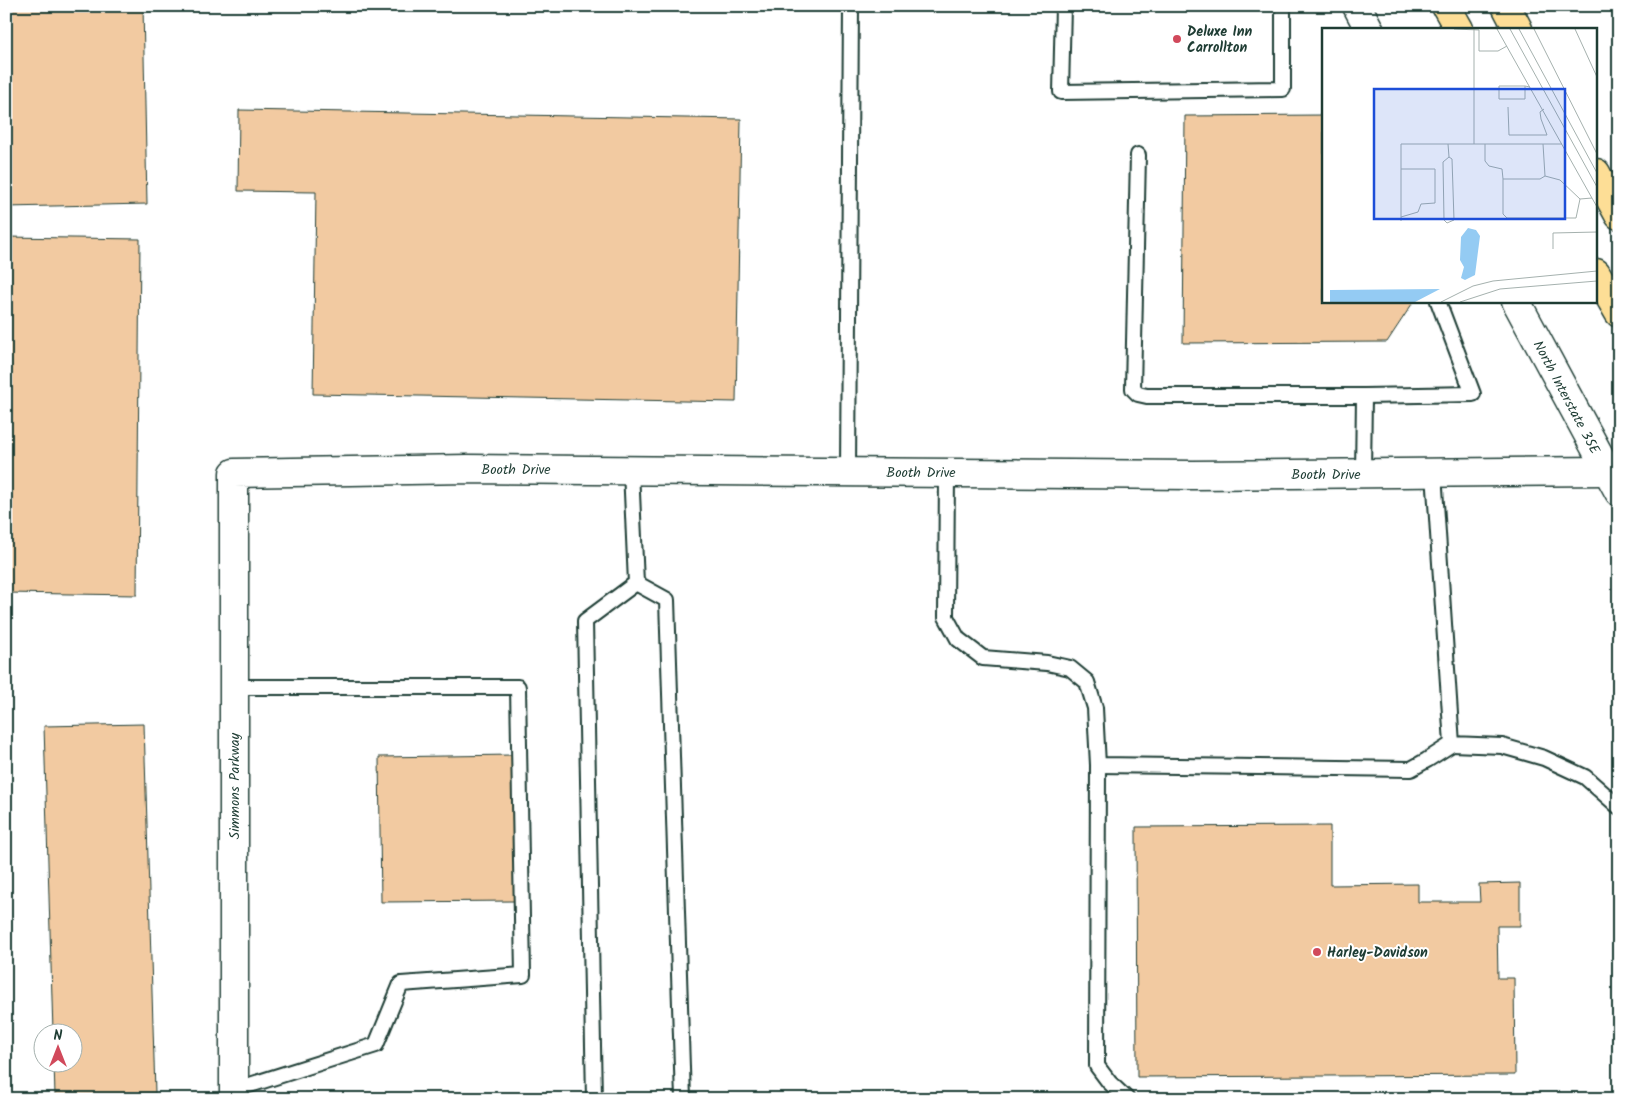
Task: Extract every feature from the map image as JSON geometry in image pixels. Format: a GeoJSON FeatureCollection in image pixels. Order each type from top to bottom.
{"type":"FeatureCollection","features":[{"type":"Feature","properties":{"kind":"highway"},"geometry":{"type":"LineString","coordinates":[[1446,6],[1458,28]]}},
{"type":"Feature","properties":{"kind":"highway"},"geometry":{"type":"LineString","coordinates":[[1506,6],[1517,28]]}},
{"type":"Feature","properties":{"kind":"highway"},"geometry":{"type":"LineString","coordinates":[[1598,177],[1619,215]]}},
{"type":"Feature","properties":{"kind":"highway"},"geometry":{"type":"LineString","coordinates":[[1598,276],[1619,313]]}},
{"type":"Feature","properties":{"kind":"street"},"geometry":{"type":"LineString","coordinates":[[1357,6],[1368,28]]}},
{"type":"Feature","properties":{"kind":"street","name":"North Interstate 35E"},"geometry":{"type":"LineString","coordinates":[[1517,302],[1613,481]]}},
{"type":"Feature","properties":{"kind":"street","name":"Booth Drive"},"geometry":{"type":"LineString","coordinates":[[234,472],[468,469],[1193,475],[1434,473],[1613,481]]}},
{"type":"Feature","properties":{"kind":"street","name":"Simmons Parkway"},"geometry":{"type":"LineString","coordinates":[[234,472],[234,1094]]}},
{"type":"Feature","properties":{"kind":"lane"},"geometry":{"type":"LineString","coordinates":[[848,472],[851,6]]}},
{"type":"Feature","properties":{"kind":"lane"},"geometry":{"type":"LineString","coordinates":[[1063,6],[1061,92],[1283,89],[1283,6]]}},
{"type":"Feature","properties":{"kind":"lane"},"geometry":{"type":"LineString","coordinates":[[1138,155],[1133,389],[1138,394],[1148,396],[1473,394],[1438,302]]}},
{"type":"Feature","properties":{"kind":"lane"},"geometry":{"type":"LineString","coordinates":[[1363,474],[1364,396]]}},
{"type":"Feature","properties":{"kind":"lane"},"geometry":{"type":"LineString","coordinates":[[631,470],[636,583]]}},
{"type":"Feature","properties":{"kind":"lane"},"geometry":{"type":"LineString","coordinates":[[946,472],[946,617],[958,639],[983,658],[1047,663],[1070,668],[1087,682],[1095,708],[1098,765],[1097,1066],[1109,1082],[1127,1099]]}},
{"type":"Feature","properties":{"kind":"lane"},"geometry":{"type":"LineString","coordinates":[[1434,473],[1452,744]]}},
{"type":"Feature","properties":{"kind":"lane"},"geometry":{"type":"LineString","coordinates":[[594,1099],[585,621],[636,583]]}},
{"type":"Feature","properties":{"kind":"lane"},"geometry":{"type":"LineString","coordinates":[[636,583],[667,600],[683,1099]]}},
{"type":"Feature","properties":{"kind":"lane"},"geometry":{"type":"LineString","coordinates":[[234,687],[518,687],[523,975],[401,984],[376,1045],[234,1094]]}},
{"type":"Feature","properties":{"kind":"lane"},"geometry":{"type":"LineString","coordinates":[[1098,765],[1411,769],[1452,744],[1502,746],[1544,758],[1585,777],[1619,807]]}},
{"type":"Feature","properties":{"kind":"building"},"geometry":{"type":"Polygon","coordinates":[[[6,6],[143,6],[147,204],[6,207],[6,6]]]}},
{"type":"Feature","properties":{"kind":"building"},"geometry":{"type":"Polygon","coordinates":[[[239,110],[741,119],[736,402],[313,394],[316,192],[238,191],[239,110]]]}},
{"type":"Feature","properties":{"kind":"building"},"geometry":{"type":"Polygon","coordinates":[[[1322,115],[1322,302],[1413,302],[1387,342],[1183,343],[1185,116],[1322,115]]]}},
{"type":"Feature","properties":{"kind":"building"},"geometry":{"type":"Polygon","coordinates":[[[6,237],[140,239],[137,595],[6,593],[6,237]]]}},
{"type":"Feature","properties":{"kind":"building"},"geometry":{"type":"Polygon","coordinates":[[[144,724],[155,1093],[55,1096],[54,1072],[82,1072],[82,1022],[53,1022],[44,726],[144,724]]]}},
{"type":"Feature","properties":{"kind":"building"},"geometry":{"type":"Polygon","coordinates":[[[513,755],[515,901],[381,902],[379,757],[513,755]]]}},
{"type":"Feature","properties":{"kind":"building","name":"Harley-Davidson"},"geometry":{"type":"Polygon","coordinates":[[[1330,826],[1330,885],[1418,884],[1418,902],[1480,902],[1479,884],[1520,883],[1520,926],[1497,926],[1498,978],[1514,978],[1515,1075],[1137,1077],[1136,827],[1330,826]]]}},
{"type":"Feature","properties":{"kind":"place","name":"Deluxe Inn Carrollton"},"geometry":{"type":"Point","coordinates":[1177,39]}},
{"type":"Feature","properties":{"kind":"place","name":"Harley-Davidson"},"geometry":{"type":"Point","coordinates":[1317,952]}}]}
